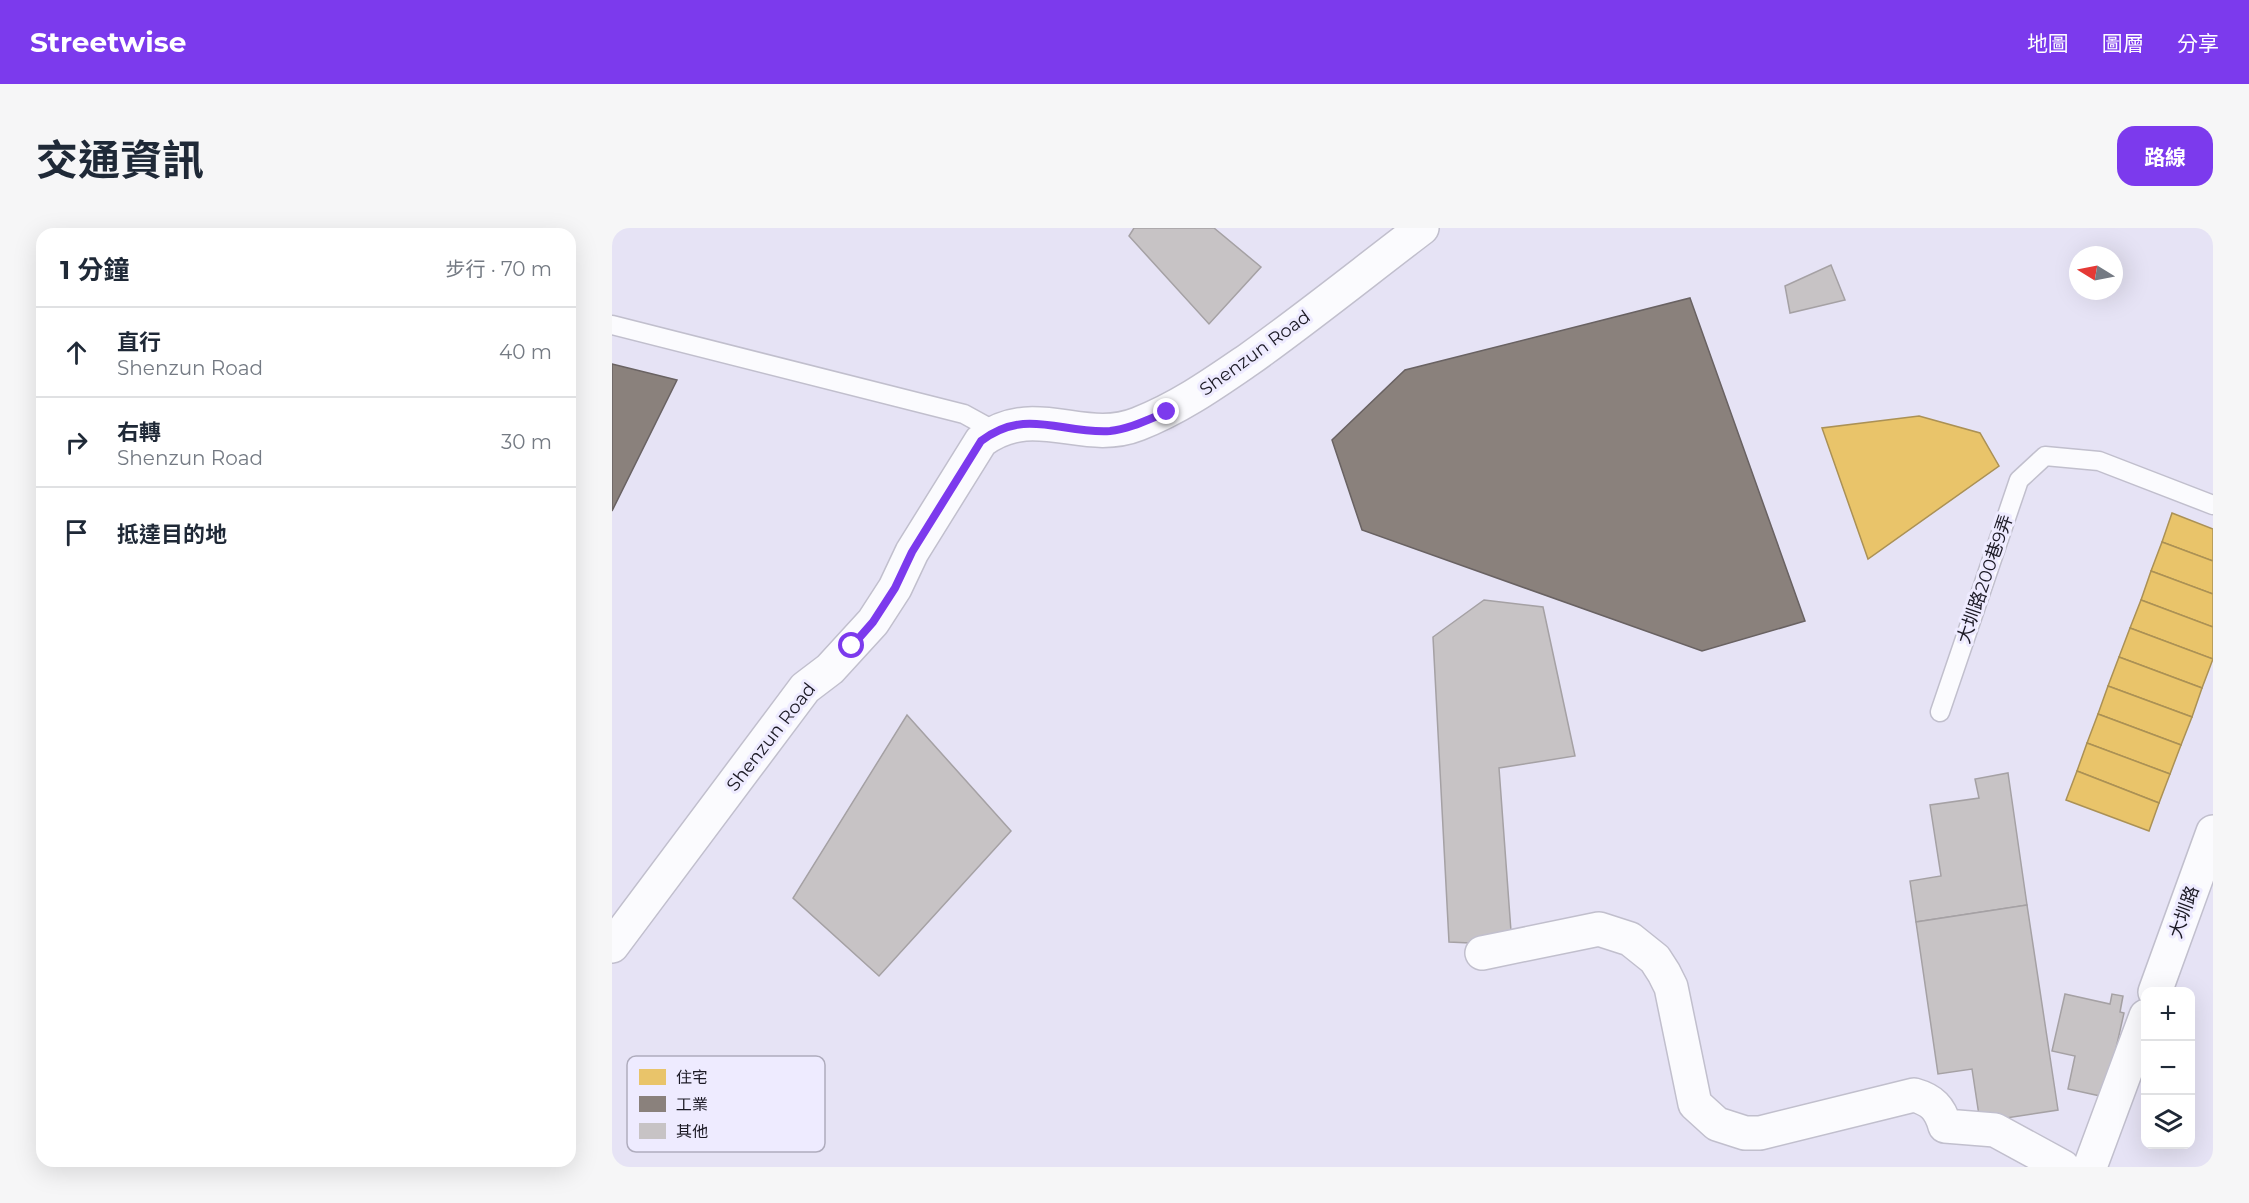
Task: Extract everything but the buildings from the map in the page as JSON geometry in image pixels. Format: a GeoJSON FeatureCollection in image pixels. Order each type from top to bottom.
{"type":"FeatureCollection","features":[{"type":"Feature","properties":{"kind":"street","name":"Shenzun Road"},"geometry":{"type":"LineString","coordinates":[[612,946],[805,688],[830,669],[873,622],[895,588],[912,552],[981,441],[995,431],[1026,423],[1110,431],[1124,429],[1167,412],[1194,397],[1276,340],[1422,228]]}},
{"type":"Feature","properties":{"kind":"street","name":"大圳路"},"geometry":{"type":"LineString","coordinates":[[2157,987],[2213,832]]}},
{"type":"Feature","properties":{"kind":"street"},"geometry":{"type":"LineString","coordinates":[[1482,953],[1599,929],[1615,932],[1643,947],[1660,966],[1671,987],[1695,1104],[1717,1125],[1730,1130],[1760,1133],[1914,1095],[1933,1103],[1941,1113],[1945,1126],[1995,1130],[2063,1167]]}},
{"type":"Feature","properties":{"kind":"street"},"geometry":{"type":"LineString","coordinates":[[2090,1167],[2141,1027]]}},
{"type":"Feature","properties":{"kind":"lane"},"geometry":{"type":"LineString","coordinates":[[612,325],[964,414],[995,431]]}},
{"type":"Feature","properties":{"kind":"lane","name":"大圳路200巷9弄"},"geometry":{"type":"LineString","coordinates":[[1940,712],[2019,480],[2045,456],[2099,461],[2213,505]]}},
{"type":"Feature","properties":{"kind":"route"},"geometry":{"type":"LineString","coordinates":[[852,646],[873,622],[895,588],[912,552],[981,441],[995,431],[1011,425],[1026,423],[1110,431],[1124,429],[1167,412]]}}]}
